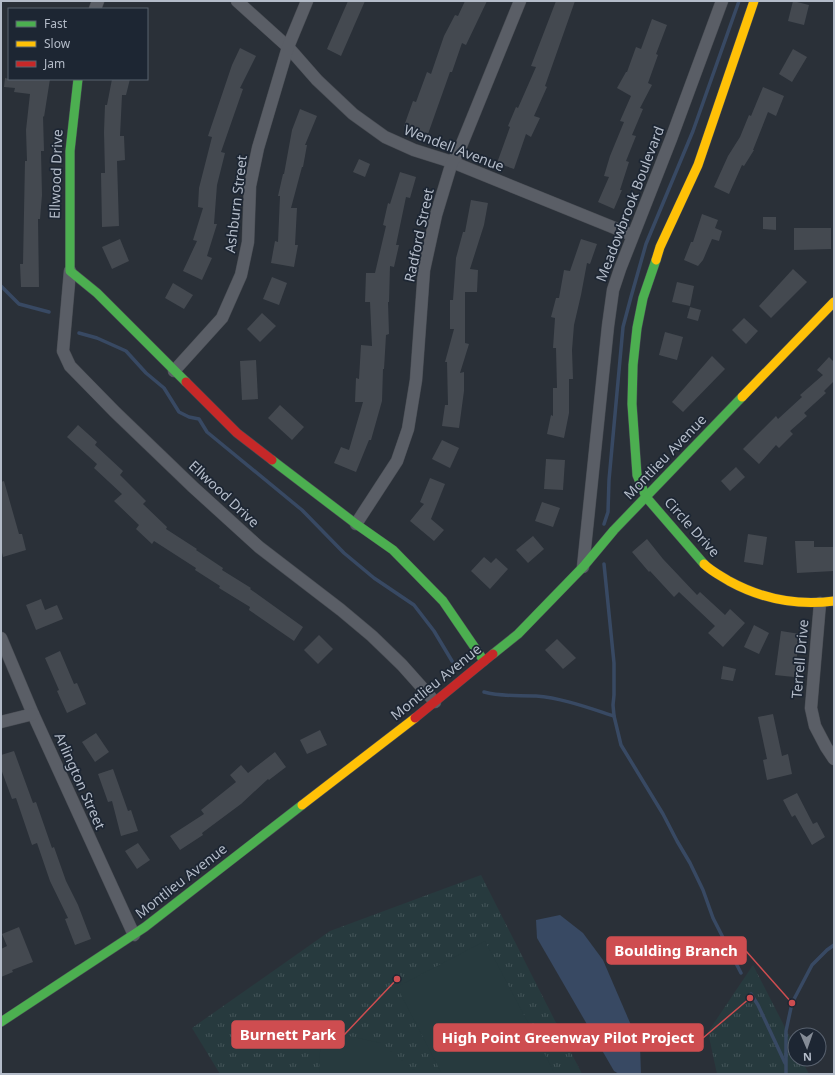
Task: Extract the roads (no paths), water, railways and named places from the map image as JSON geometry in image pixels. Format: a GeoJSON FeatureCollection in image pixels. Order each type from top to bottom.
{"type":"FeatureCollection","features":[{"type":"Feature","properties":{"kind":"street","name":"Wendell Avenue"},"geometry":{"type":"LineString","coordinates":[[237,1],[288,47],[317,80],[352,114],[385,137],[414,150],[452,162],[632,235]]}},
{"type":"Feature","properties":{"kind":"street","name":"Ashburn Street"},"geometry":{"type":"LineString","coordinates":[[174,371],[222,318],[241,275],[248,242],[250,186],[258,148],[288,47],[306,1]]}},
{"type":"Feature","properties":{"kind":"street","name":"Radford Street"},"geometry":{"type":"LineString","coordinates":[[356,524],[397,461],[408,429],[416,380],[424,270],[436,215],[452,162],[460,151],[520,1]]}},
{"type":"Feature","properties":{"kind":"street","name":"Meadowbrook Boulevard"},"geometry":{"type":"LineString","coordinates":[[583,567],[613,290],[632,235],[671,139],[722,1]]}},
{"type":"Feature","properties":{"kind":"street"},"geometry":{"type":"LineString","coordinates":[[646,497],[637,475],[632,404],[633,365],[637,328],[643,298],[660,247],[698,165],[754,1]]}},
{"type":"Feature","properties":{"kind":"street","name":"Ellwood Drive"},"geometry":{"type":"LineString","coordinates":[[78,80],[70,151],[70,271],[63,351],[70,366],[115,412],[193,487],[259,547],[341,610],[372,636],[402,665],[435,702]]}},
{"type":"Feature","properties":{"kind":"street"},"geometry":{"type":"LineString","coordinates":[[70,271],[97,293],[237,433],[356,524],[393,550],[442,601],[484,662]]}},
{"type":"Feature","properties":{"kind":"street","name":"Montlieu Avenue"},"geometry":{"type":"LineString","coordinates":[[1,1022],[134,935],[435,702],[518,634],[583,567],[614,530],[834,302]]}},
{"type":"Feature","properties":{"kind":"street","name":"Circle Drive"},"geometry":{"type":"LineString","coordinates":[[646,497],[707,567],[722,577],[744,589],[770,598],[794,602],[820,603],[834,601]]}},
{"type":"Feature","properties":{"kind":"street","name":"Terrell Drive"},"geometry":{"type":"LineString","coordinates":[[820,603],[811,708],[816,726],[826,747],[834,759]]}},
{"type":"Feature","properties":{"kind":"street","name":"Arlington Street"},"geometry":{"type":"LineString","coordinates":[[1,638],[33,714],[134,935]]}},
{"type":"Feature","properties":{"kind":"street"},"geometry":{"type":"LineString","coordinates":[[1,722],[33,714]]}},
{"type":"Feature","properties":{"kind":"water"},"geometry":{"type":"Polygon","coordinates":[[[560,915],[583,933],[603,960],[640,1046],[641,1074],[619,1074],[614,1071],[537,938],[536,920],[560,915]]]}},
{"type":"Feature","properties":{"kind":"waterway"},"geometry":{"type":"LineString","coordinates":[[604,524],[608,512],[609,480],[623,327],[646,244],[693,131],[739,1]]}},
{"type":"Feature","properties":{"kind":"waterway"},"geometry":{"type":"LineString","coordinates":[[1,286],[19,304],[49,312]]}},
{"type":"Feature","properties":{"kind":"waterway"},"geometry":{"type":"LineString","coordinates":[[79,333],[97,338],[126,351],[146,373],[164,388],[179,412],[189,417],[199,419],[207,432],[302,510],[344,553],[374,578],[414,605],[434,631],[452,661]]}},
{"type":"Feature","properties":{"kind":"waterway"},"geometry":{"type":"LineString","coordinates":[[604,564],[614,663],[614,716],[621,745],[663,814],[690,863],[703,890],[713,918],[741,973]]}},
{"type":"Feature","properties":{"kind":"waterway"},"geometry":{"type":"LineString","coordinates":[[484,692],[497,695],[546,697],[614,716]]}},
{"type":"Feature","properties":{"kind":"waterway"},"geometry":{"type":"LineString","coordinates":[[786,1074],[786,1031],[792,1003],[812,965],[834,945]]}},
{"type":"Feature","properties":{"kind":"waterway"},"geometry":{"type":"LineString","coordinates":[[751,994],[758,1005],[785,1063]]}},
{"type":"Feature","properties":{"kind":"place","name":"Burnett Park"},"geometry":{"type":"Point","coordinates":[397,979]}},
{"type":"Feature","properties":{"kind":"place","name":"High Point Greenway Pilot Project"},"geometry":{"type":"Point","coordinates":[750,998]}},
{"type":"Feature","properties":{"kind":"place","name":"Boulding Branch"},"geometry":{"type":"Point","coordinates":[792,1003]}}]}
